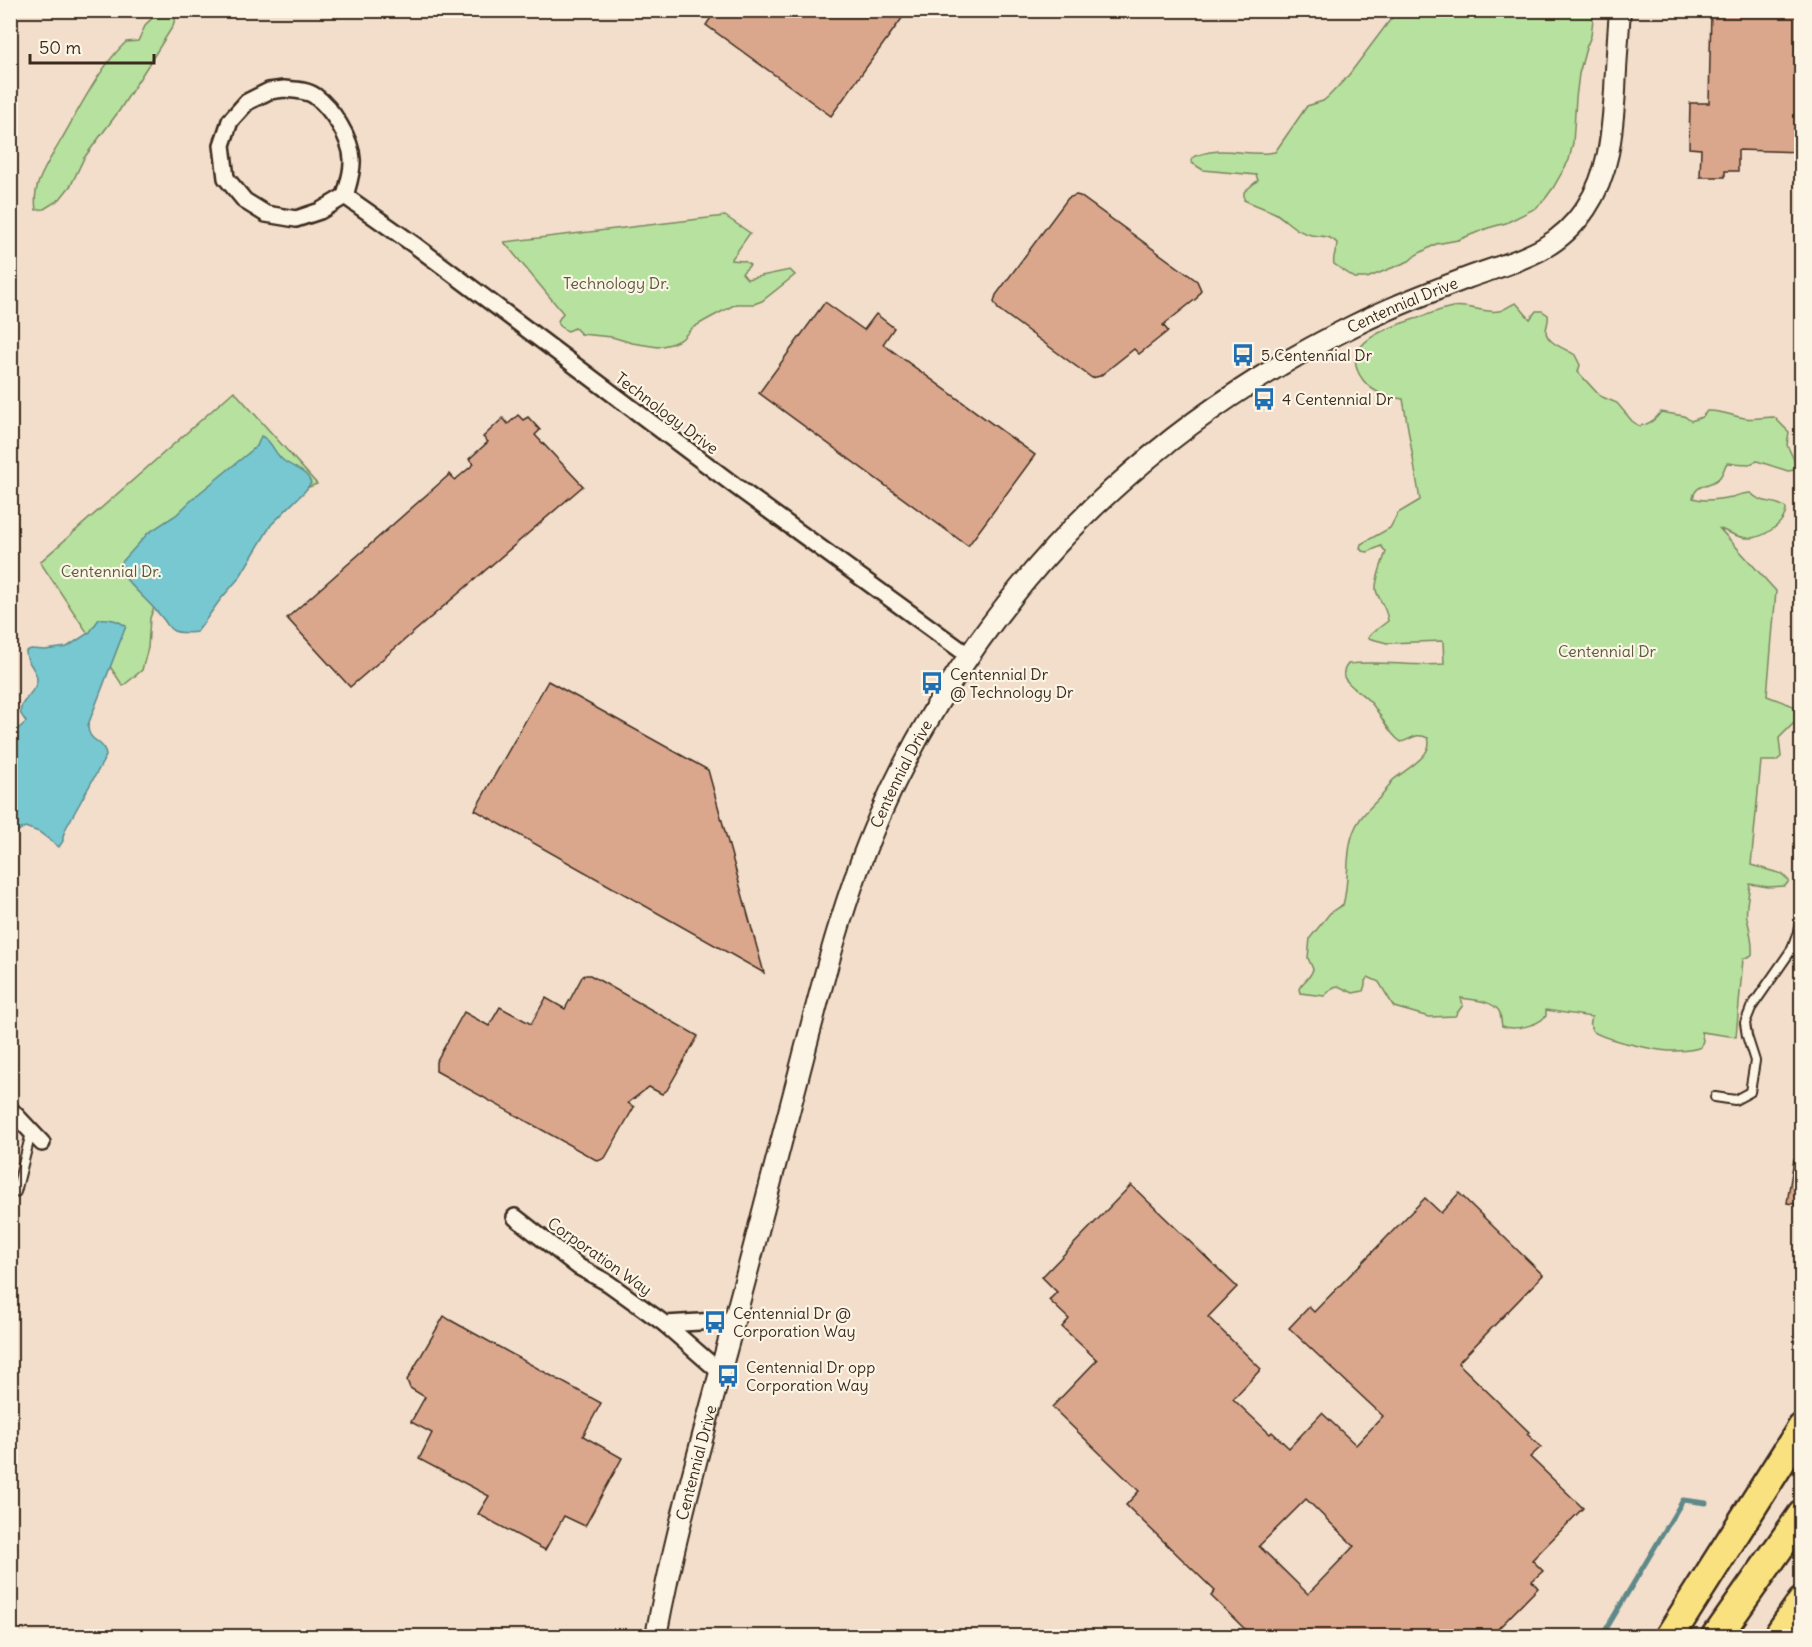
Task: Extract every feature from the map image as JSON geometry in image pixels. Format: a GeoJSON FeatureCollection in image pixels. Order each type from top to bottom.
{"type":"FeatureCollection","features":[{"type":"Feature","properties":{"kind":"highway"},"geometry":{"type":"LineString","coordinates":[[1670,1636],[1802,1428]]}},
{"type":"Feature","properties":{"kind":"highway"},"geometry":{"type":"LineString","coordinates":[[1717,1636],[1802,1515]]}},
{"type":"Feature","properties":{"kind":"highway"},"geometry":{"type":"LineString","coordinates":[[1778,1636],[1802,1602]]}},
{"type":"Feature","properties":{"kind":"street","name":"Centennial Drive"},"geometry":{"type":"LineString","coordinates":[[656,1636],[680,1522],[826,967],[853,883],[879,816],[927,723],[969,656],[1028,578],[1071,530],[1161,448],[1219,404],[1276,368],[1361,322],[1458,282],[1535,254],[1559,238],[1575,222],[1588,206],[1599,184],[1610,147],[1614,123],[1620,10]]}},
{"type":"Feature","properties":{"kind":"street"},"geometry":{"type":"LineString","coordinates":[[284,89],[303,91],[315,96],[346,134],[352,160],[345,196],[320,211],[296,219],[266,214],[245,201],[226,178],[222,145],[230,122],[247,102],[269,91],[284,89]]}},
{"type":"Feature","properties":{"kind":"street","name":"Technology Drive"},"geometry":{"type":"LineString","coordinates":[[345,196],[416,246],[725,478],[969,656]]}},
{"type":"Feature","properties":{"kind":"street"},"geometry":{"type":"LineString","coordinates":[[10,1109],[37,1137]]}},
{"type":"Feature","properties":{"kind":"street","name":"Corporation Way"},"geometry":{"type":"LineString","coordinates":[[515,1217],[579,1267],[608,1283],[665,1324],[720,1372]]}},
{"type":"Feature","properties":{"kind":"street"},"geometry":{"type":"LineString","coordinates":[[665,1324],[734,1320]]}},
{"type":"Feature","properties":{"kind":"lane"},"geometry":{"type":"LineString","coordinates":[[1715,1097],[1735,1100],[1750,1092],[1755,1061],[1745,1023],[1751,1008],[1792,949],[1802,911]]}},
{"type":"Feature","properties":{"kind":"lane"},"geometry":{"type":"LineString","coordinates":[[10,1195],[15,1192],[37,1137]]}},
{"type":"Feature","properties":{"kind":"green space"},"geometry":{"type":"Polygon","coordinates":[[[160,11],[169,11],[176,15],[173,26],[119,111],[84,158],[71,185],[60,199],[44,209],[36,210],[36,193],[41,176],[90,89],[117,52],[126,42],[138,41],[146,24],[160,11]]]}},
{"type":"Feature","properties":{"kind":"green space"},"geometry":{"type":"Polygon","coordinates":[[[1401,11],[1594,11],[1591,36],[1579,74],[1573,143],[1569,160],[1545,199],[1536,208],[1506,223],[1458,240],[1436,244],[1409,261],[1367,278],[1355,278],[1334,264],[1337,243],[1334,240],[1300,231],[1275,213],[1244,200],[1244,192],[1258,180],[1256,175],[1203,170],[1192,163],[1192,158],[1223,151],[1275,152],[1307,106],[1323,101],[1329,96],[1348,76],[1393,16],[1401,11]]]}},
{"type":"Feature","properties":{"kind":"green space","name":"Technology Dr."},"geometry":{"type":"Polygon","coordinates":[[[725,216],[750,233],[731,260],[744,261],[750,265],[742,273],[747,279],[790,270],[795,275],[762,301],[754,304],[736,304],[692,328],[682,339],[658,347],[612,337],[581,334],[575,328],[568,331],[563,329],[558,321],[563,313],[504,242],[725,216]]]}},
{"type":"Feature","properties":{"kind":"green space","name":"Centennial Dr"},"geometry":{"type":"Polygon","coordinates":[[[1516,303],[1530,319],[1536,311],[1542,311],[1548,315],[1546,330],[1549,339],[1575,355],[1580,365],[1578,372],[1600,396],[1617,403],[1639,426],[1652,421],[1661,412],[1684,416],[1691,421],[1702,417],[1707,411],[1712,411],[1748,419],[1774,417],[1789,432],[1787,445],[1796,464],[1794,470],[1788,471],[1757,461],[1750,464],[1727,463],[1720,477],[1697,489],[1693,498],[1712,500],[1751,493],[1759,499],[1786,508],[1782,519],[1773,529],[1754,538],[1744,538],[1720,529],[1776,591],[1767,696],[1799,708],[1801,712],[1799,718],[1779,738],[1781,757],[1776,761],[1761,761],[1751,865],[1782,874],[1789,881],[1785,886],[1768,887],[1750,884],[1747,914],[1752,955],[1743,959],[1736,1037],[1701,1032],[1703,1040],[1701,1047],[1694,1049],[1669,1051],[1616,1040],[1592,1030],[1590,1025],[1592,1017],[1546,1010],[1546,1016],[1542,1020],[1531,1025],[1519,1028],[1502,1026],[1496,1007],[1482,1001],[1461,998],[1463,1005],[1455,1016],[1429,1017],[1394,1007],[1379,982],[1368,977],[1363,991],[1353,993],[1338,986],[1324,996],[1300,993],[1299,989],[1313,969],[1308,958],[1310,938],[1330,913],[1343,905],[1350,845],[1358,823],[1392,781],[1422,757],[1429,745],[1428,738],[1424,736],[1401,742],[1396,738],[1372,704],[1346,680],[1344,670],[1348,664],[1360,663],[1444,664],[1443,641],[1387,643],[1368,638],[1388,621],[1376,590],[1386,552],[1381,546],[1368,552],[1362,551],[1361,544],[1390,528],[1398,513],[1420,500],[1403,399],[1381,394],[1371,388],[1363,380],[1356,367],[1356,356],[1361,346],[1382,331],[1440,310],[1459,306],[1494,312],[1516,303]]]}},
{"type":"Feature","properties":{"kind":"green space","name":"Centennial Dr."},"geometry":{"type":"Polygon","coordinates":[[[234,391],[317,484],[283,497],[160,592],[150,618],[148,648],[142,670],[123,686],[40,562],[234,391]]]}},
{"type":"Feature","properties":{"kind":"water"},"geometry":{"type":"Polygon","coordinates":[[[261,436],[268,441],[280,458],[303,473],[311,483],[271,525],[239,578],[197,632],[174,631],[121,573],[122,562],[148,533],[176,515],[257,446],[261,436]]]}},
{"type":"Feature","properties":{"kind":"water"},"geometry":{"type":"Polygon","coordinates":[[[99,619],[114,620],[126,626],[88,725],[90,735],[103,747],[106,756],[66,828],[59,847],[39,832],[25,827],[11,835],[11,735],[26,722],[20,710],[37,681],[36,673],[27,659],[26,651],[67,647],[90,632],[99,619]]]}},
{"type":"Feature","properties":{"kind":"building"},"geometry":{"type":"Polygon","coordinates":[[[716,10],[908,10],[831,116],[706,25],[716,10]]]}},
{"type":"Feature","properties":{"kind":"building"},"geometry":{"type":"Polygon","coordinates":[[[1711,10],[1802,10],[1802,152],[1738,150],[1738,171],[1725,171],[1725,177],[1700,177],[1701,149],[1689,148],[1690,103],[1709,103],[1711,10]]]}},
{"type":"Feature","properties":{"kind":"building"},"geometry":{"type":"Polygon","coordinates":[[[1076,195],[1197,281],[1201,290],[1197,298],[1163,325],[1168,331],[1139,354],[1134,349],[1100,376],[1092,378],[998,309],[994,302],[996,295],[1068,198],[1076,195]]]}},
{"type":"Feature","properties":{"kind":"building"},"geometry":{"type":"Polygon","coordinates":[[[825,302],[864,330],[876,314],[894,328],[883,344],[1035,455],[968,546],[759,393],[825,302]]]}},
{"type":"Feature","properties":{"kind":"building"},"geometry":{"type":"Polygon","coordinates":[[[518,415],[523,420],[528,417],[540,430],[535,435],[583,486],[350,687],[287,618],[450,474],[455,480],[474,464],[469,459],[488,442],[483,437],[503,418],[508,424],[518,415]]]}},
{"type":"Feature","properties":{"kind":"building"},"geometry":{"type":"Polygon","coordinates":[[[548,681],[708,770],[764,973],[475,810],[548,681]]]}},
{"type":"Feature","properties":{"kind":"building"},"geometry":{"type":"Polygon","coordinates":[[[585,975],[590,975],[698,1036],[667,1090],[662,1094],[649,1087],[628,1103],[634,1107],[605,1158],[598,1161],[436,1071],[436,1062],[464,1012],[489,1026],[500,1007],[531,1024],[546,998],[565,1009],[585,975]]]}},
{"type":"Feature","properties":{"kind":"building"},"geometry":{"type":"Polygon","coordinates":[[[1794,1159],[1802,1160],[1802,1205],[1787,1203],[1794,1159]]]}},
{"type":"Feature","properties":{"kind":"building"},"geometry":{"type":"Polygon","coordinates":[[[1131,1185],[1237,1287],[1208,1317],[1261,1369],[1233,1399],[1270,1434],[1272,1432],[1289,1448],[1322,1413],[1356,1445],[1383,1416],[1289,1328],[1309,1307],[1314,1312],[1425,1198],[1441,1213],[1459,1193],[1543,1275],[1458,1363],[1529,1432],[1527,1434],[1541,1447],[1530,1457],[1583,1508],[1532,1560],[1543,1571],[1532,1581],[1538,1588],[1491,1636],[1252,1636],[1211,1596],[1215,1591],[1126,1505],[1139,1491],[1052,1407],[1097,1360],[1062,1327],[1069,1319],[1049,1300],[1057,1292],[1042,1277],[1131,1185]],[[1306,1499],[1259,1546],[1308,1594],[1354,1546],[1306,1499]]]}},
{"type":"Feature","properties":{"kind":"building"},"geometry":{"type":"Polygon","coordinates":[[[444,1316],[601,1403],[583,1436],[622,1458],[585,1526],[564,1516],[545,1550],[478,1514],[489,1496],[419,1459],[432,1433],[411,1422],[425,1397],[410,1388],[407,1380],[444,1316]]]}},
{"type":"Feature","properties":{"kind":"waterway"},"geometry":{"type":"LineString","coordinates":[[1602,1636],[1683,1500],[1706,1503]]}},
{"type":"Feature","properties":{"kind":"place","name":"5 Centennial Dr"},"geometry":{"type":"Point","coordinates":[1243,355]}},
{"type":"Feature","properties":{"kind":"place","name":"4 Centennial Dr"},"geometry":{"type":"Point","coordinates":[1264,399]}},
{"type":"Feature","properties":{"kind":"place","name":"Centennial Dr @ Technology Dr"},"geometry":{"type":"Point","coordinates":[932,683]}},
{"type":"Feature","properties":{"kind":"place","name":"Centennial Dr @ Corporation Way"},"geometry":{"type":"Point","coordinates":[715,1322]}},
{"type":"Feature","properties":{"kind":"place","name":"Centennial Dr opp Corporation Way"},"geometry":{"type":"Point","coordinates":[728,1376]}}]}
